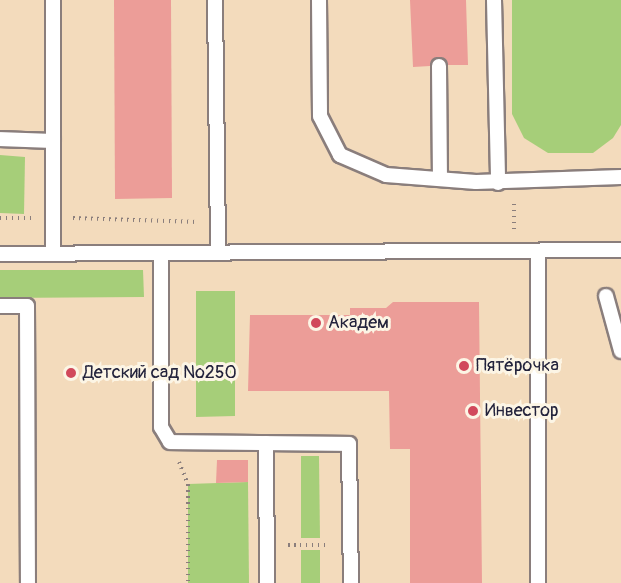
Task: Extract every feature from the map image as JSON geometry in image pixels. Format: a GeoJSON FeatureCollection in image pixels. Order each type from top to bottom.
{"type":"FeatureCollection","features":[{"type":"Feature","properties":{"kind":"lane"},"geometry":{"type":"LineString","coordinates":[[52,254],[53,0]]}},
{"type":"Feature","properties":{"kind":"lane"},"geometry":{"type":"LineString","coordinates":[[215,0],[218,252]]}},
{"type":"Feature","properties":{"kind":"lane"},"geometry":{"type":"LineString","coordinates":[[319,0],[321,116],[340,155],[387,175],[498,183],[621,177]]}},
{"type":"Feature","properties":{"kind":"lane"},"geometry":{"type":"LineString","coordinates":[[494,0],[498,183]]}},
{"type":"Feature","properties":{"kind":"lane"},"geometry":{"type":"LineString","coordinates":[[439,66],[440,178]]}},
{"type":"Feature","properties":{"kind":"lane"},"geometry":{"type":"LineString","coordinates":[[0,139],[53,141]]}},
{"type":"Feature","properties":{"kind":"lane"},"geometry":{"type":"LineString","coordinates":[[0,254],[621,250]]}},
{"type":"Feature","properties":{"kind":"lane"},"geometry":{"type":"LineString","coordinates":[[538,251],[538,583]]}},
{"type":"Feature","properties":{"kind":"lane"},"geometry":{"type":"LineString","coordinates":[[161,254],[161,427],[170,442],[349,444],[351,583]]}},
{"type":"Feature","properties":{"kind":"lane"},"geometry":{"type":"LineString","coordinates":[[606,296],[621,351]]}},
{"type":"Feature","properties":{"kind":"lane"},"geometry":{"type":"LineString","coordinates":[[0,306],[27,306],[28,583]]}},
{"type":"Feature","properties":{"kind":"lane"},"geometry":{"type":"LineString","coordinates":[[266,443],[267,583]]}},
{"type":"Feature","properties":{"kind":"path"},"geometry":{"type":"LineString","coordinates":[[498,183],[514,199],[514,251]]}},
{"type":"Feature","properties":{"kind":"path"},"geometry":{"type":"LineString","coordinates":[[0,218],[217,222]]}},
{"type":"Feature","properties":{"kind":"path"},"geometry":{"type":"LineString","coordinates":[[170,442],[188,484],[188,583]]}},
{"type":"Feature","properties":{"kind":"path"},"geometry":{"type":"LineString","coordinates":[[267,537],[278,545],[342,545],[350,541]]}},
{"type":"Feature","properties":{"kind":"green space"},"geometry":{"type":"Polygon","coordinates":[[[512,0],[621,0],[621,125],[613,138],[593,153],[548,153],[524,138],[512,114],[512,0]]]}},
{"type":"Feature","properties":{"kind":"green space"},"geometry":{"type":"Polygon","coordinates":[[[0,155],[25,157],[24,214],[0,213],[0,155]]]}},
{"type":"Feature","properties":{"kind":"green space"},"geometry":{"type":"Polygon","coordinates":[[[0,270],[143,270],[144,297],[0,298],[0,270]]]}},
{"type":"Feature","properties":{"kind":"green space"},"geometry":{"type":"Polygon","coordinates":[[[196,291],[235,291],[235,416],[196,417],[196,291]]]}},
{"type":"Feature","properties":{"kind":"green space"},"geometry":{"type":"Polygon","coordinates":[[[301,456],[319,456],[320,538],[301,538],[301,456]]]}},
{"type":"Feature","properties":{"kind":"green space"},"geometry":{"type":"Polygon","coordinates":[[[248,482],[249,583],[188,583],[188,484],[248,482]]]}},
{"type":"Feature","properties":{"kind":"green space"},"geometry":{"type":"Polygon","coordinates":[[[301,550],[320,550],[320,583],[301,583],[301,550]]]}},
{"type":"Feature","properties":{"kind":"building"},"geometry":{"type":"Polygon","coordinates":[[[114,0],[171,0],[172,198],[115,199],[114,0]]]}},
{"type":"Feature","properties":{"kind":"building"},"geometry":{"type":"Polygon","coordinates":[[[410,0],[466,0],[468,65],[448,65],[438,57],[430,66],[413,67],[410,0]]]}},
{"type":"Feature","properties":{"kind":"building"},"geometry":{"type":"Polygon","coordinates":[[[393,302],[479,302],[482,583],[410,583],[410,449],[390,449],[389,391],[248,391],[250,315],[350,315],[350,308],[386,308],[393,302]]]}},
{"type":"Feature","properties":{"kind":"building"},"geometry":{"type":"Polygon","coordinates":[[[217,460],[248,460],[248,482],[216,483],[217,460]]]}},
{"type":"Feature","properties":{"kind":"place","name":"Академ"},"geometry":{"type":"Point","coordinates":[316,323]}},
{"type":"Feature","properties":{"kind":"place","name":"Пятёрочка"},"geometry":{"type":"Point","coordinates":[464,366]}},
{"type":"Feature","properties":{"kind":"place","name":"Детский сад №250"},"geometry":{"type":"Point","coordinates":[71,373]}},
{"type":"Feature","properties":{"kind":"place","name":"Инвестор"},"geometry":{"type":"Point","coordinates":[473,411]}}]}
